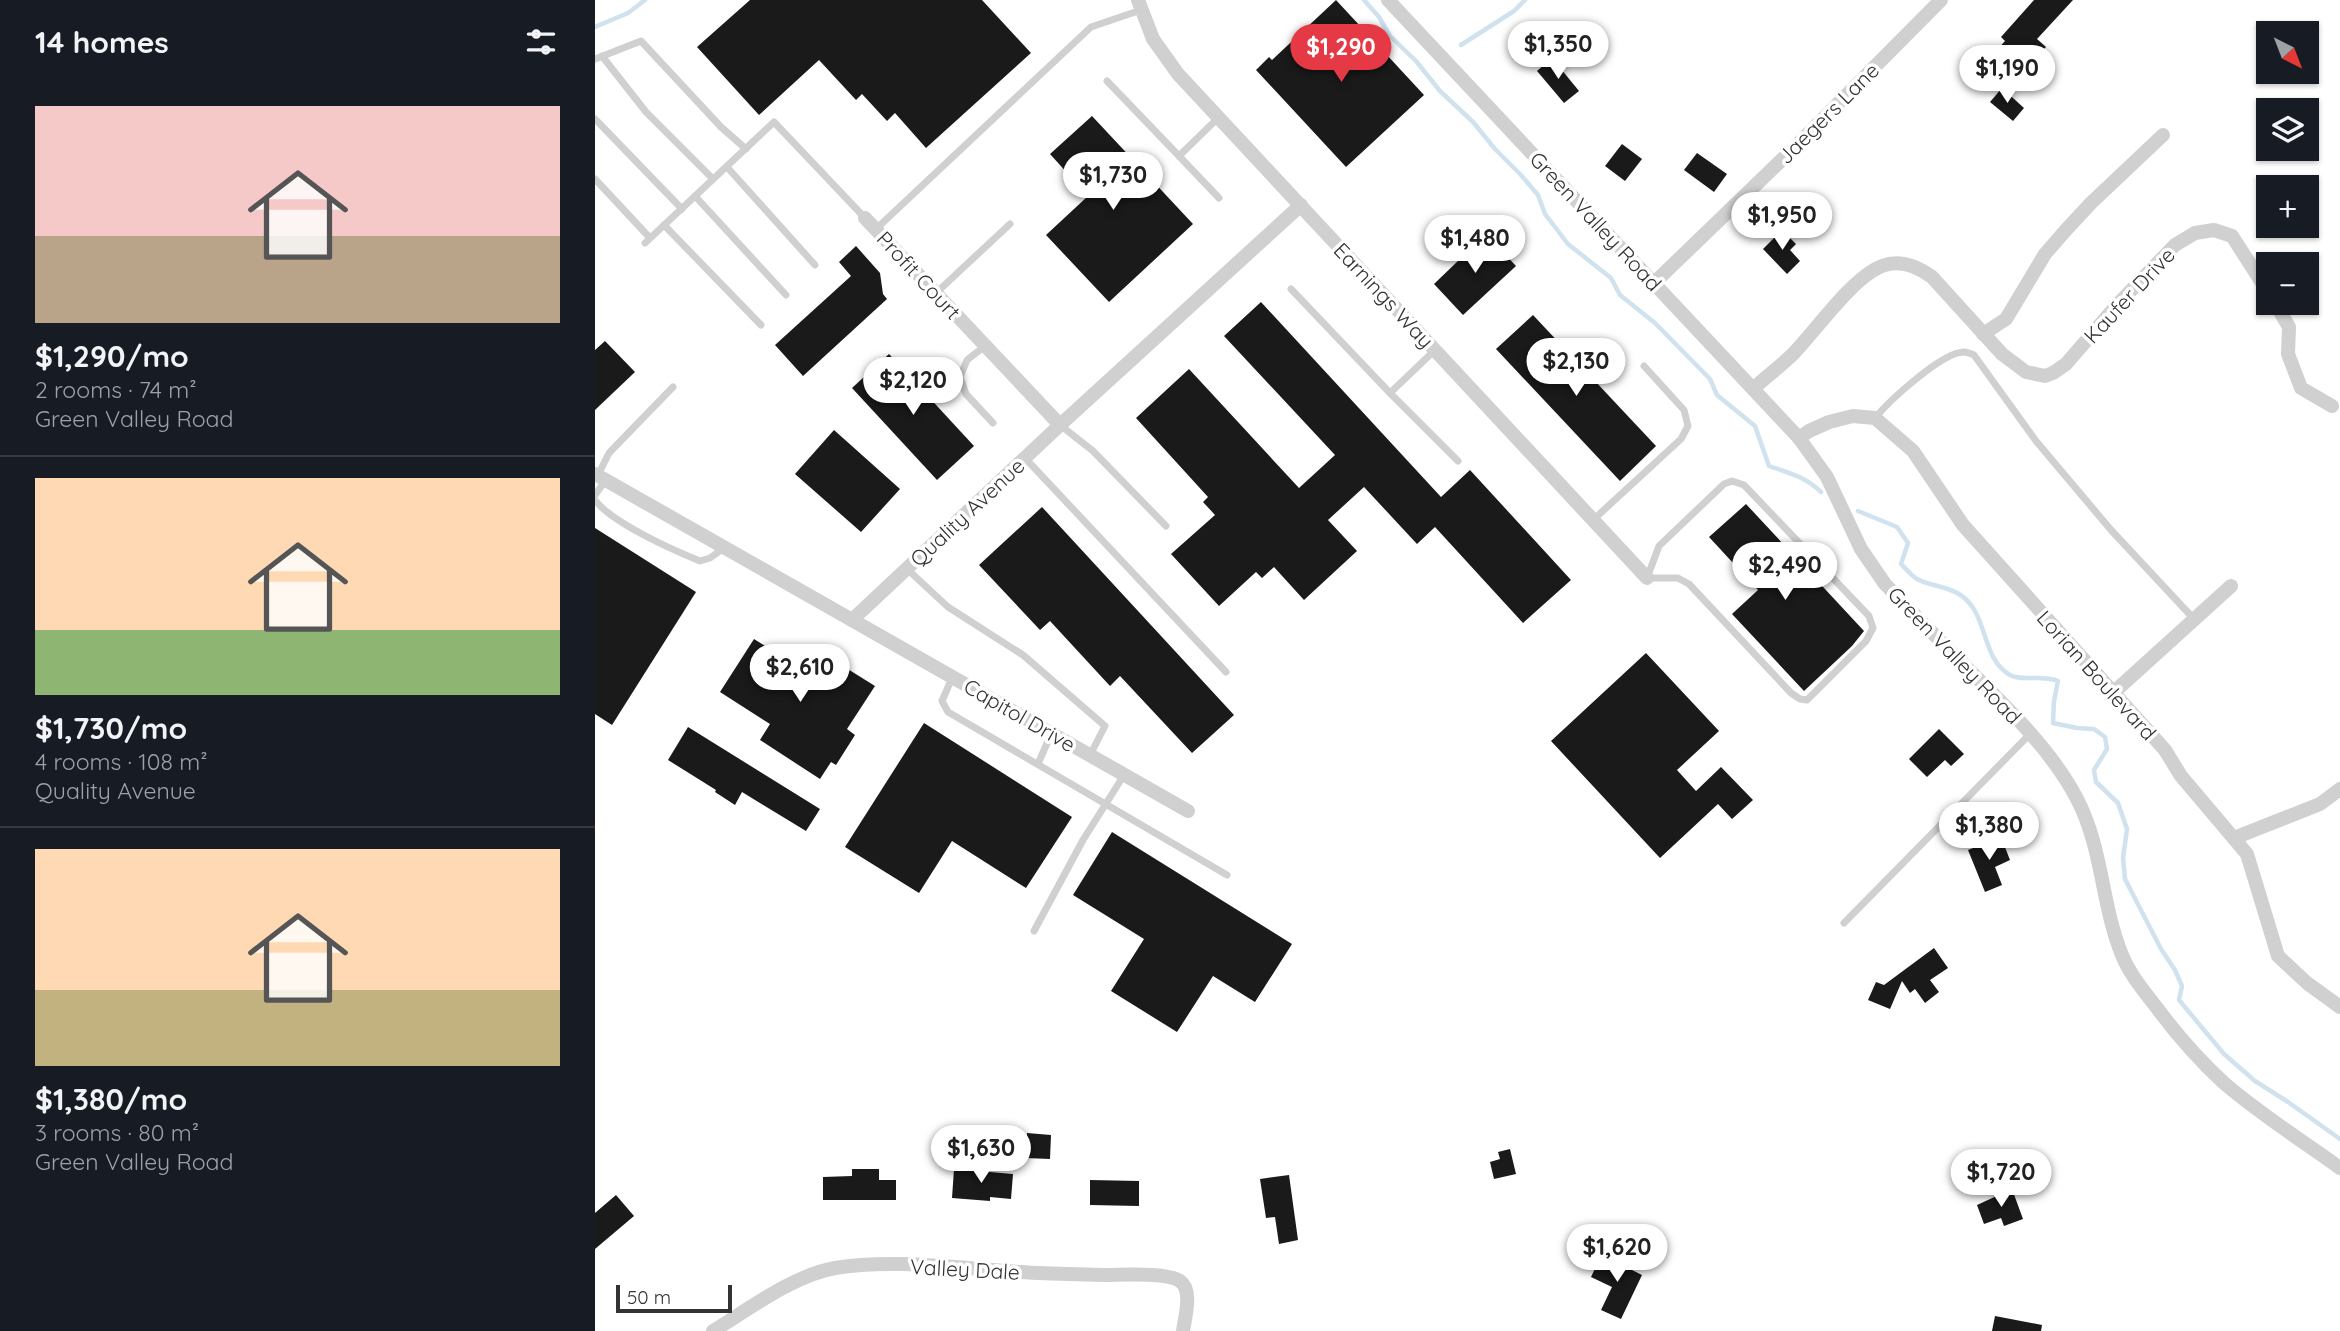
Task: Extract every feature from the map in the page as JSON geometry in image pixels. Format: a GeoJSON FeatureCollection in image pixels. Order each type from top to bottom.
{"type":"FeatureCollection","features":[{"type":"Feature","properties":{"kind":"street","name":"Green Valley Road"},"geometry":{"type":"LineString","coordinates":[[1388,0],[1799,438],[1836,493],[1871,567],[2030,734],[2061,773],[2088,822],[2097,849],[2113,931],[2134,979],[2168,1023],[2226,1085],[2340,1168]]}},
{"type":"Feature","properties":{"kind":"street","name":"Jaegers Lane"},"geometry":{"type":"LineString","coordinates":[[1654,283],[1792,150],[1941,0]]}},
{"type":"Feature","properties":{"kind":"street","name":"Earnings Way"},"geometry":{"type":"LineString","coordinates":[[1140,5],[1153,39],[1164,57],[1647,578]]}},
{"type":"Feature","properties":{"kind":"street"},"geometry":{"type":"LineString","coordinates":[[1983,334],[2006,319],[2045,254],[2065,231],[2164,135]]}},
{"type":"Feature","properties":{"kind":"street","name":"Quality Avenue"},"geometry":{"type":"LineString","coordinates":[[852,620],[1301,205]]}},
{"type":"Feature","properties":{"kind":"street","name":"Profit Court"},"geometry":{"type":"LineString","coordinates":[[865,218],[1060,425]]}},
{"type":"Feature","properties":{"kind":"street","name":"Kaufer Drive"},"geometry":{"type":"LineString","coordinates":[[1754,388],[1793,354],[1852,289],[1871,271],[1883,265],[1909,264],[1921,269],[1932,277],[2002,354],[2026,372],[2045,376],[2066,364],[2117,305],[2175,245],[2195,233],[2214,230],[2232,236],[2256,273]]}},
{"type":"Feature","properties":{"kind":"street"},"geometry":{"type":"LineString","coordinates":[[2282,315],[2289,327],[2288,354],[2301,388],[2332,407]]}},
{"type":"Feature","properties":{"kind":"street"},"geometry":{"type":"LineString","coordinates":[[1799,438],[1809,430],[1829,422],[1853,416],[1875,418]]}},
{"type":"Feature","properties":{"kind":"street","name":"Lorian Boulevard"},"geometry":{"type":"LineString","coordinates":[[1875,418],[1913,451],[1963,525],[2165,750],[2181,776],[2247,854],[2277,956],[2307,983],[2340,1007]]}},
{"type":"Feature","properties":{"kind":"street"},"geometry":{"type":"LineString","coordinates":[[600,477],[852,620]]}},
{"type":"Feature","properties":{"kind":"street"},"geometry":{"type":"LineString","coordinates":[[2113,693],[2231,586]]}},
{"type":"Feature","properties":{"kind":"street","name":"Capitol Drive"},"geometry":{"type":"LineString","coordinates":[[852,620],[1188,811]]}},
{"type":"Feature","properties":{"kind":"street"},"geometry":{"type":"LineString","coordinates":[[2234,838],[2320,804],[2340,789]]}},
{"type":"Feature","properties":{"kind":"street","name":"Valley Dale"},"geometry":{"type":"LineString","coordinates":[[713,1331],[771,1295],[817,1273],[836,1268],[900,1265],[1176,1278],[1183,1283],[1187,1291],[1184,1331]]}},
{"type":"Feature","properties":{"kind":"lane"},"geometry":{"type":"LineString","coordinates":[[876,229],[1091,27],[1140,5]]}},
{"type":"Feature","properties":{"kind":"lane"},"geometry":{"type":"LineString","coordinates":[[713,179],[646,112],[598,58],[642,41],[745,149]]}},
{"type":"Feature","properties":{"kind":"lane"},"geometry":{"type":"LineString","coordinates":[[1107,81],[1219,198]]}},
{"type":"Feature","properties":{"kind":"lane"},"geometry":{"type":"LineString","coordinates":[[1179,156],[1219,117]]}},
{"type":"Feature","properties":{"kind":"lane"},"geometry":{"type":"LineString","coordinates":[[595,119],[682,209]]}},
{"type":"Feature","properties":{"kind":"lane"},"geometry":{"type":"LineString","coordinates":[[595,179],[648,241],[774,122],[865,218]]}},
{"type":"Feature","properties":{"kind":"lane"},"geometry":{"type":"LineString","coordinates":[[727,167],[815,265]]}},
{"type":"Feature","properties":{"kind":"lane"},"geometry":{"type":"LineString","coordinates":[[695,196],[786,295]]}},
{"type":"Feature","properties":{"kind":"lane"},"geometry":{"type":"LineString","coordinates":[[936,293],[1010,224]]}},
{"type":"Feature","properties":{"kind":"lane"},"geometry":{"type":"LineString","coordinates":[[664,225],[761,324]]}},
{"type":"Feature","properties":{"kind":"lane"},"geometry":{"type":"LineString","coordinates":[[1291,289],[1458,461]]}},
{"type":"Feature","properties":{"kind":"lane"},"geometry":{"type":"LineString","coordinates":[[985,345],[967,360],[960,377],[966,394],[993,422]]}},
{"type":"Feature","properties":{"kind":"lane"},"geometry":{"type":"LineString","coordinates":[[1390,393],[1435,349]]}},
{"type":"Feature","properties":{"kind":"lane"},"geometry":{"type":"LineString","coordinates":[[1875,418],[1884,407],[1944,357],[1964,352],[1974,355],[2036,440],[2111,530],[2194,619]]}},
{"type":"Feature","properties":{"kind":"lane"},"geometry":{"type":"LineString","coordinates":[[1593,520],[1681,439],[1688,426],[1683,411],[1644,366]]}},
{"type":"Feature","properties":{"kind":"lane"},"geometry":{"type":"LineString","coordinates":[[673,387],[609,453],[595,498],[600,507],[642,533],[700,561],[725,548]]}},
{"type":"Feature","properties":{"kind":"lane"},"geometry":{"type":"LineString","coordinates":[[1060,425],[1093,451],[1166,526]]}},
{"type":"Feature","properties":{"kind":"lane"},"geometry":{"type":"LineString","coordinates":[[1025,458],[1226,672]]}},
{"type":"Feature","properties":{"kind":"lane"},"geometry":{"type":"LineString","coordinates":[[1732,481],[1744,485],[1758,499],[1869,616],[1873,628],[1866,641],[1807,699],[1800,699],[1791,693],[1689,584],[1678,578],[1647,578],[1659,546],[1724,484],[1732,481]]}},
{"type":"Feature","properties":{"kind":"lane"},"geometry":{"type":"LineString","coordinates":[[907,569],[948,607],[1023,654],[1104,726],[1090,755]]}},
{"type":"Feature","properties":{"kind":"lane"},"geometry":{"type":"LineString","coordinates":[[953,677],[942,701],[948,712],[1227,875]]}},
{"type":"Feature","properties":{"kind":"lane"},"geometry":{"type":"LineString","coordinates":[[1038,764],[1052,733]]}},
{"type":"Feature","properties":{"kind":"lane"},"geometry":{"type":"LineString","coordinates":[[1844,923],[2030,734]]}},
{"type":"Feature","properties":{"kind":"lane"},"geometry":{"type":"LineString","coordinates":[[1034,931],[1083,840],[1124,775]]}},
{"type":"Feature","properties":{"kind":"building"},"geometry":{"type":"Polygon","coordinates":[[[750,0],[982,0],[1031,53],[926,148],[895,113],[887,121],[862,94],[856,100],[819,60],[759,115],[697,47],[750,0]]]}},
{"type":"Feature","properties":{"kind":"building"},"geometry":{"type":"Polygon","coordinates":[[[1336,0],[1424,95],[1346,167],[1256,70],[1269,57],[1272,60],[1336,0]]]}},
{"type":"Feature","properties":{"kind":"building"},"geometry":{"type":"Polygon","coordinates":[[[2034,0],[2073,0],[2037,39],[2046,47],[2030,64],[2021,55],[1996,83],[1980,69],[2005,41],[2001,37],[2034,0]]]}},
{"type":"Feature","properties":{"kind":"building"},"geometry":{"type":"Polygon","coordinates":[[[1552,58],[1579,91],[1564,103],[1537,71],[1552,58]]]}},
{"type":"Feature","properties":{"kind":"building"},"geometry":{"type":"Polygon","coordinates":[[[2002,88],[2024,108],[2013,121],[1990,102],[2002,88]]]}},
{"type":"Feature","properties":{"kind":"building"},"geometry":{"type":"Polygon","coordinates":[[[1092,116],[1193,224],[1109,302],[1046,235],[1088,196],[1050,154],[1092,116]]]}},
{"type":"Feature","properties":{"kind":"building"},"geometry":{"type":"Polygon","coordinates":[[[1622,144],[1642,159],[1625,181],[1605,166],[1622,144]]]}},
{"type":"Feature","properties":{"kind":"building"},"geometry":{"type":"Polygon","coordinates":[[[1697,153],[1727,174],[1714,192],[1684,170],[1697,153]]]}},
{"type":"Feature","properties":{"kind":"building"},"geometry":{"type":"Polygon","coordinates":[[[1782,230],[1796,244],[1790,250],[1800,261],[1787,274],[1763,249],[1782,230]]]}},
{"type":"Feature","properties":{"kind":"building"},"geometry":{"type":"Polygon","coordinates":[[[1486,234],[1516,266],[1463,315],[1434,284],[1486,234]]]}},
{"type":"Feature","properties":{"kind":"building"},"geometry":{"type":"Polygon","coordinates":[[[856,246],[880,273],[883,294],[887,299],[803,376],[775,345],[851,276],[839,262],[856,246]]]}},
{"type":"Feature","properties":{"kind":"building"},"geometry":{"type":"Polygon","coordinates":[[[1261,302],[1441,497],[1470,470],[1571,580],[1523,623],[1435,527],[1417,544],[1364,487],[1328,520],[1357,551],[1304,600],[1274,567],[1262,578],[1256,572],[1219,606],[1171,554],[1215,515],[1203,502],[1208,497],[1136,418],[1189,369],[1299,488],[1335,455],[1224,336],[1261,302]]]}},
{"type":"Feature","properties":{"kind":"building"},"geometry":{"type":"Polygon","coordinates":[[[1533,315],[1656,446],[1620,481],[1496,349],[1533,315]]]}},
{"type":"Feature","properties":{"kind":"building"},"geometry":{"type":"Polygon","coordinates":[[[605,341],[635,372],[595,410],[595,350],[605,341]]]}},
{"type":"Feature","properties":{"kind":"building"},"geometry":{"type":"Polygon","coordinates":[[[889,354],[974,446],[937,480],[852,388],[889,354]]]}},
{"type":"Feature","properties":{"kind":"building"},"geometry":{"type":"Polygon","coordinates":[[[834,430],[900,489],[861,532],[795,474],[834,430]]]}},
{"type":"Feature","properties":{"kind":"building"},"geometry":{"type":"Polygon","coordinates":[[[1746,504],[1864,631],[1852,646],[1804,691],[1732,614],[1758,590],[1709,537],[1746,504]]]}},
{"type":"Feature","properties":{"kind":"building"},"geometry":{"type":"Polygon","coordinates":[[[1042,507],[1234,715],[1192,753],[1120,676],[1110,686],[1050,621],[1040,630],[979,565],[1042,507]]]}},
{"type":"Feature","properties":{"kind":"building"},"geometry":{"type":"Polygon","coordinates":[[[595,528],[696,592],[612,725],[595,714],[595,528]]]}},
{"type":"Feature","properties":{"kind":"building"},"geometry":{"type":"Polygon","coordinates":[[[754,639],[801,668],[814,648],[875,686],[847,729],[855,735],[836,765],[831,762],[820,779],[760,740],[770,724],[720,692],[754,639]]]}},
{"type":"Feature","properties":{"kind":"building"},"geometry":{"type":"Polygon","coordinates":[[[1646,653],[1719,731],[1677,770],[1696,791],[1721,767],[1753,800],[1732,819],[1718,804],[1660,858],[1551,741],[1646,653]]]}},
{"type":"Feature","properties":{"kind":"building"},"geometry":{"type":"Polygon","coordinates":[[[924,723],[1072,817],[1026,888],[952,841],[919,893],[845,847],[924,723]]]}},
{"type":"Feature","properties":{"kind":"building"},"geometry":{"type":"Polygon","coordinates":[[[688,727],[820,809],[806,831],[742,792],[735,805],[668,760],[688,727]]]}},
{"type":"Feature","properties":{"kind":"building"},"geometry":{"type":"Polygon","coordinates":[[[1939,729],[1964,754],[1951,766],[1945,760],[1927,777],[1909,759],[1939,729]]]}},
{"type":"Feature","properties":{"kind":"building"},"geometry":{"type":"Polygon","coordinates":[[[1112,832],[1292,944],[1255,1002],[1213,976],[1177,1032],[1111,991],[1144,939],[1073,895],[1112,832]]]}},
{"type":"Feature","properties":{"kind":"building"},"geometry":{"type":"Polygon","coordinates":[[[2001,837],[2010,860],[1995,867],[2002,885],[1985,892],[1968,850],[2001,837]]]}},
{"type":"Feature","properties":{"kind":"building"},"geometry":{"type":"Polygon","coordinates":[[[1934,948],[1948,968],[1930,980],[1939,992],[1925,1003],[1915,989],[1910,993],[1902,981],[1890,1009],[1868,1000],[1876,982],[1884,985],[1934,948]]]}},
{"type":"Feature","properties":{"kind":"building"},"geometry":{"type":"Polygon","coordinates":[[[1027,1133],[1051,1135],[1050,1159],[1025,1158],[1027,1133]]]}},
{"type":"Feature","properties":{"kind":"building"},"geometry":{"type":"Polygon","coordinates":[[[1510,1149],[1516,1174],[1494,1179],[1490,1162],[1500,1159],[1498,1152],[1510,1149]]]}},
{"type":"Feature","properties":{"kind":"building"},"geometry":{"type":"Polygon","coordinates":[[[852,1169],[879,1169],[879,1180],[896,1180],[896,1200],[823,1200],[823,1177],[852,1176],[852,1169]]]}},
{"type":"Feature","properties":{"kind":"building"},"geometry":{"type":"Polygon","coordinates":[[[954,1169],[1013,1174],[1011,1199],[990,1197],[990,1201],[952,1198],[954,1169]]]}},
{"type":"Feature","properties":{"kind":"building"},"geometry":{"type":"Polygon","coordinates":[[[1289,1175],[1298,1240],[1279,1244],[1275,1217],[1266,1218],[1260,1179],[1289,1175]]]}},
{"type":"Feature","properties":{"kind":"building"},"geometry":{"type":"Polygon","coordinates":[[[1090,1180],[1139,1181],[1139,1206],[1090,1205],[1090,1180]]]}},
{"type":"Feature","properties":{"kind":"building"},"geometry":{"type":"Polygon","coordinates":[[[2012,1189],[2023,1219],[2004,1226],[2001,1218],[1984,1224],[1977,1205],[2012,1189]]]}},
{"type":"Feature","properties":{"kind":"building"},"geometry":{"type":"Polygon","coordinates":[[[616,1195],[634,1216],[595,1249],[595,1213],[616,1195]]]}},
{"type":"Feature","properties":{"kind":"building"},"geometry":{"type":"Polygon","coordinates":[[[1615,1254],[1626,1259],[1622,1265],[1642,1275],[1621,1319],[1601,1310],[1612,1287],[1591,1277],[1601,1256],[1612,1261],[1615,1254]]]}},
{"type":"Feature","properties":{"kind":"building"},"geometry":{"type":"Polygon","coordinates":[[[1995,1316],[2042,1325],[2041,1331],[1992,1331],[1995,1316]]]}},
{"type":"Feature","properties":{"kind":"waterway"},"geometry":{"type":"LineString","coordinates":[[595,27],[628,13],[645,0]]}},
{"type":"Feature","properties":{"kind":"waterway"},"geometry":{"type":"LineString","coordinates":[[1364,0],[1379,17],[1390,36],[1416,61],[1440,91],[1473,122],[1538,195],[1545,214],[1568,244],[1611,278],[1620,295],[1655,323],[1710,379],[1717,395],[1755,426],[1769,466],[1803,479],[1821,492]]}},
{"type":"Feature","properties":{"kind":"waterway"},"geometry":{"type":"LineString","coordinates":[[1461,45],[1514,11],[1525,0]]}},
{"type":"Feature","properties":{"kind":"waterway"},"geometry":{"type":"LineString","coordinates":[[1858,511],[1897,527],[1908,543],[1901,564],[1913,576],[1954,591],[1969,602],[2000,667],[2015,677],[2058,681],[2053,723],[2094,729],[2105,737],[2107,749],[2094,770],[2096,782],[2118,803],[2127,829],[2123,858],[2125,879],[2161,949],[2175,970],[2182,986],[2179,1000],[2224,1054],[2255,1081],[2340,1139]]}}]}
